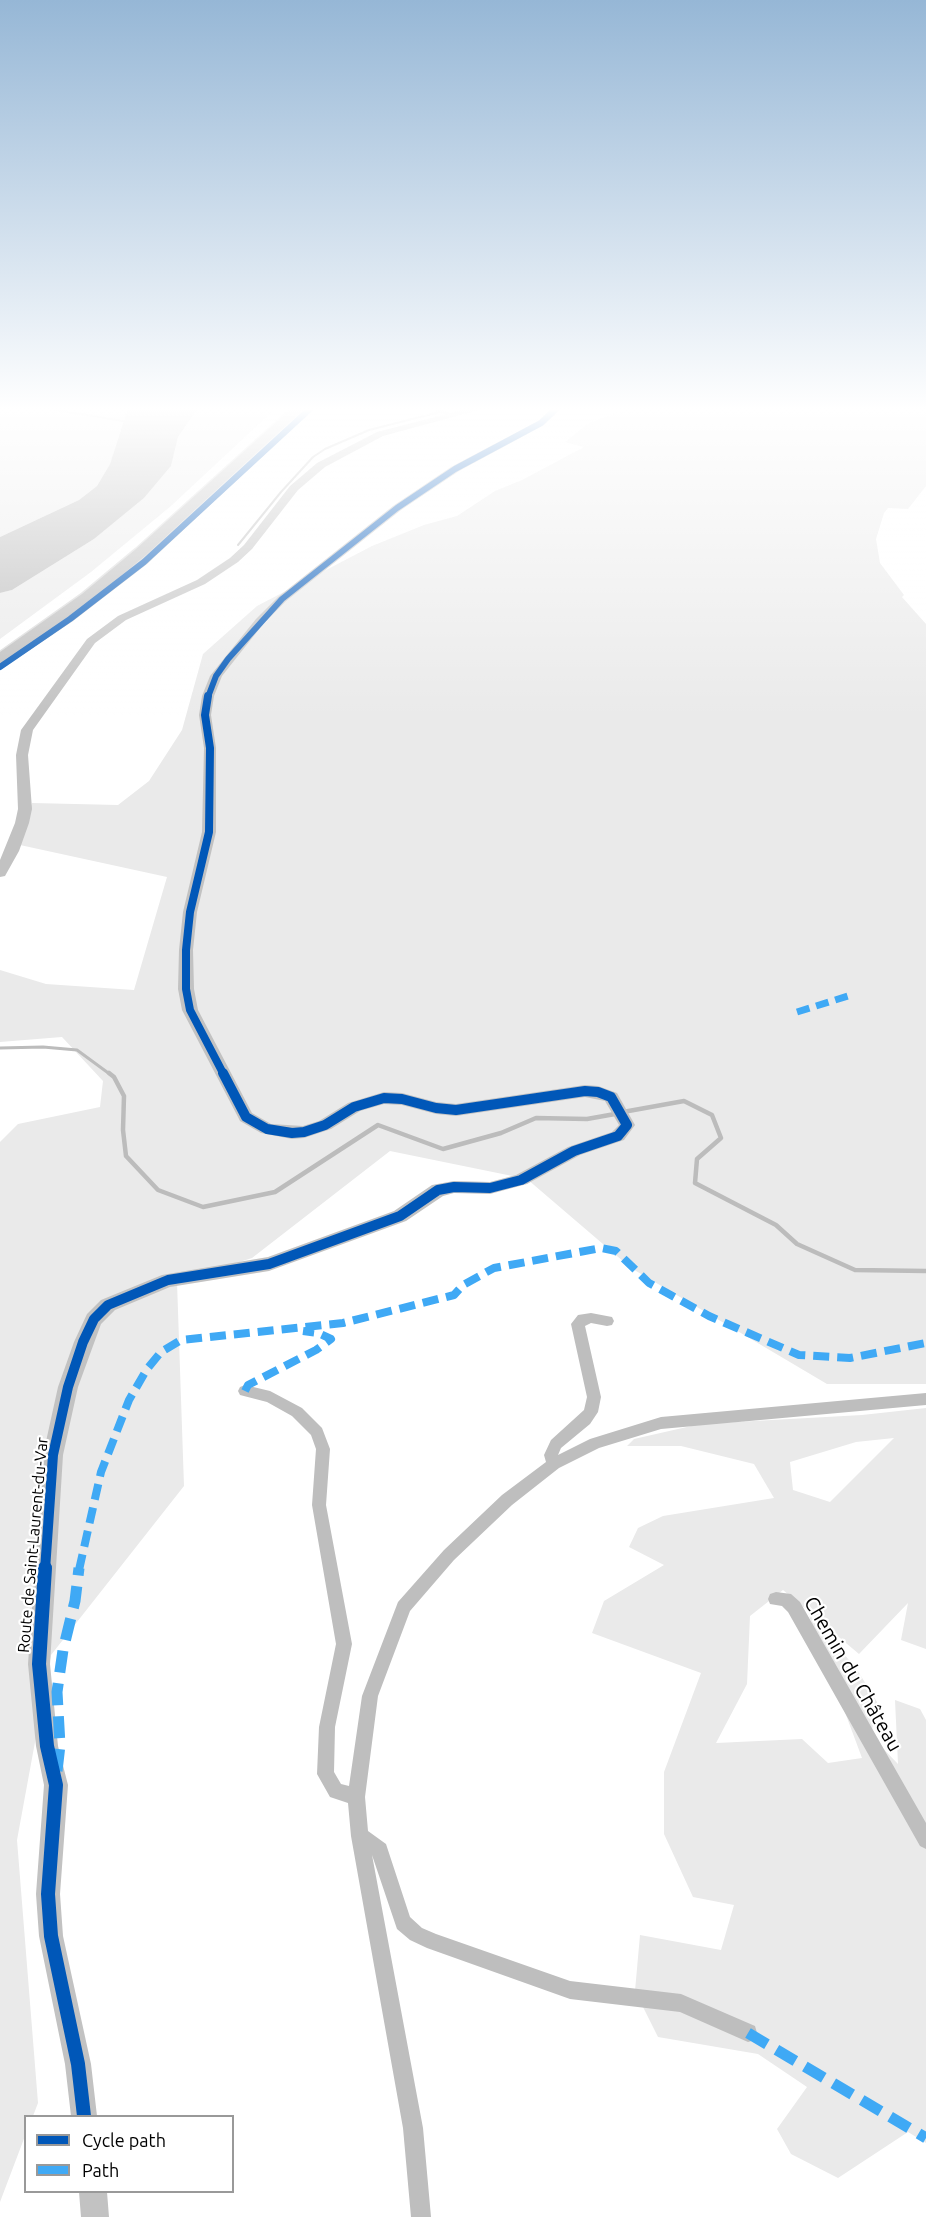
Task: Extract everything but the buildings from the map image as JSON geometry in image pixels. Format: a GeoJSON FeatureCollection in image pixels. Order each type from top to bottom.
{"type":"FeatureCollection","features":[{"type":"Feature","properties":{"kind":"highway"},"geometry":{"type":"LineString","coordinates":[[0,649],[77,595],[175,511]]}},
{"type":"Feature","properties":{"kind":"highway"},"geometry":{"type":"LineString","coordinates":[[0,659],[87,597],[185,511]]}},
{"type":"Feature","properties":{"kind":"street"},"geometry":{"type":"LineString","coordinates":[[0,667],[70,619],[144,562],[199,511]]}},
{"type":"Feature","properties":{"kind":"street"},"geometry":{"type":"LineString","coordinates":[[0,873],[12,851],[22,823],[24,809],[22,755],[27,730],[91,641],[122,618],[201,582],[234,560],[248,547],[276,511]]}},
{"type":"Feature","properties":{"kind":"street","name":"Route de Saint-Laurent-du-Var"},"geometry":{"type":"LineString","coordinates":[[84,2115],[78,2064],[51,1936],[48,1894],[56,1785],[47,1746],[39,1664],[53,1455],[68,1387],[83,1342],[94,1319],[108,1305],[168,1280],[269,1264],[400,1216],[438,1190],[454,1186],[490,1188],[521,1180],[574,1151],[618,1136],[626,1128],[627,1121],[611,1097],[598,1092],[573,1092],[456,1110],[436,1108],[402,1099],[384,1098],[354,1107],[313,1131],[292,1133],[267,1129],[246,1117],[190,1010],[186,989],[186,950],[190,912],[209,832],[210,748],[205,715],[208,696],[216,676],[260,621],[282,599],[393,511]]}},
{"type":"Feature","properties":{"kind":"street"},"geometry":{"type":"LineString","coordinates":[[554,1464],[551,1455],[556,1444],[585,1420],[591,1412],[594,1397],[578,1324],[583,1319],[591,1318],[607,1321]]}},
{"type":"Feature","properties":{"kind":"street"},"geometry":{"type":"LineString","coordinates":[[245,1391],[270,1397],[297,1412],[317,1432],[323,1449],[319,1472],[319,1505],[344,1644],[327,1727],[325,1774],[336,1791],[356,1797]]}},
{"type":"Feature","properties":{"kind":"street"},"geometry":{"type":"LineString","coordinates":[[421,2217],[413,2128],[393,2031],[360,1836],[356,1797],[370,1696],[404,1607],[449,1555],[507,1500],[554,1464],[595,1443],[661,1423],[926,1399]]}},
{"type":"Feature","properties":{"kind":"street","name":"Chemin du Château"},"geometry":{"type":"LineString","coordinates":[[776,1599],[785,1599],[794,1607],[926,1840]]}},
{"type":"Feature","properties":{"kind":"street"},"geometry":{"type":"LineString","coordinates":[[360,1836],[381,1850],[403,1923],[416,1934],[570,1990],[681,2003],[748,2033]]}},
{"type":"Feature","properties":{"kind":"street"},"geometry":{"type":"LineString","coordinates":[[93,2193],[96,2217]]}},
{"type":"Feature","properties":{"kind":"shaded area"},"geometry":{"type":"Polygon","coordinates":[[[0,511],[55,511],[0,537],[0,511]]]}},
{"type":"Feature","properties":{"kind":"shaded area"},"geometry":{"type":"Polygon","coordinates":[[[55,511],[128,511],[94,539],[12,590],[0,593],[0,537],[55,511]]]}},
{"type":"Feature","properties":{"kind":"shaded area"},"geometry":{"type":"Polygon","coordinates":[[[128,511],[164,511],[91,572],[0,639],[0,593],[12,590],[94,539],[128,511]]]}},
{"type":"Feature","properties":{"kind":"shaded area"},"geometry":{"type":"Polygon","coordinates":[[[464,511],[885,511],[876,539],[880,563],[904,595],[902,597],[926,624],[926,1384],[827,1384],[631,1268],[527,1179],[390,1151],[252,1258],[177,1282],[184,1486],[51,1655],[17,1840],[38,2103],[33,2115],[24,2115],[24,2139],[0,2202],[0,1142],[18,1124],[100,1107],[103,1081],[62,1037],[0,1042],[0,970],[46,984],[134,990],[167,877],[20,845],[32,803],[118,805],[149,781],[182,730],[203,654],[257,606],[372,546],[424,525],[457,516],[464,511]]]}},
{"type":"Feature","properties":{"kind":"shaded area"},"geometry":{"type":"Polygon","coordinates":[[[926,1408],[926,1649],[901,1640],[908,1603],[859,1654],[783,1590],[750,1616],[747,1684],[716,1743],[802,1739],[828,1763],[862,1758],[808,1613],[856,1668],[877,1702],[871,1736],[898,1764],[895,1700],[920,1709],[926,1720],[926,2143],[908,2132],[838,2178],[791,2154],[777,2129],[807,2087],[758,2054],[658,2037],[635,1991],[640,1935],[721,1950],[734,1905],[693,1897],[664,1834],[664,1772],[701,1673],[592,1633],[604,1601],[664,1565],[629,1547],[638,1528],[663,1516],[774,1498],[754,1464],[681,1446],[627,1446],[634,1439],[700,1424],[862,1415],[926,1408]],[[894,1438],[856,1442],[790,1462],[793,1490],[830,1502],[894,1438]]]}},
{"type":"Feature","properties":{"kind":"waterway"},"geometry":{"type":"LineString","coordinates":[[238,545],[265,511]]}},
{"type":"Feature","properties":{"kind":"waterway"},"geometry":{"type":"LineString","coordinates":[[0,1048],[43,1047],[77,1050],[111,1075]]}},
{"type":"Feature","properties":{"kind":"waterway"},"geometry":{"type":"LineString","coordinates":[[109,1073],[114,1077],[124,1096],[123,1130],[126,1156],[158,1190],[203,1207],[275,1192],[378,1125],[443,1149],[501,1133],[536,1118],[587,1119],[615,1114]]}},
{"type":"Feature","properties":{"kind":"waterway"},"geometry":{"type":"LineString","coordinates":[[623,1112],[684,1101],[712,1115],[721,1138],[697,1159],[695,1183],[776,1225],[797,1244],[855,1270],[926,1271]]}},
{"type":"Feature","properties":{"kind":"marked path"},"geometry":{"type":"LineString","coordinates":[[797,1012],[848,996]]}},
{"type":"Feature","properties":{"kind":"marked path"},"geometry":{"type":"LineString","coordinates":[[57,1771],[60,1745],[57,1692],[63,1650],[75,1601],[80,1557],[101,1472],[129,1400],[147,1369],[161,1352],[181,1340],[343,1323],[454,1295],[463,1285],[494,1268],[601,1248],[616,1251],[649,1283],[709,1316],[799,1355],[850,1358],[926,1343]]}},
{"type":"Feature","properties":{"kind":"marked path"},"geometry":{"type":"LineString","coordinates":[[245,1391],[248,1385],[316,1350],[331,1339],[318,1333],[303,1331]]}},
{"type":"Feature","properties":{"kind":"marked path"},"geometry":{"type":"LineString","coordinates":[[748,2033],[926,2138]]}},
{"type":"Feature","properties":{"kind":"cycle path"},"geometry":{"type":"LineString","coordinates":[[0,667],[70,619],[144,562],[199,511]]}},
{"type":"Feature","properties":{"kind":"cycle path"},"geometry":{"type":"LineString","coordinates":[[84,2115],[78,2064],[51,1936],[48,1894],[56,1785],[47,1746],[39,1664],[53,1455],[68,1387],[83,1342],[94,1319],[108,1305],[168,1280],[269,1264],[400,1216],[438,1190],[454,1187],[490,1188],[521,1180],[574,1151],[618,1136],[627,1125],[611,1097],[598,1092],[585,1091],[456,1110],[436,1108],[402,1099],[384,1098],[354,1107],[325,1125],[304,1132],[292,1133],[267,1129],[246,1117],[190,1010],[186,989],[186,950],[190,912],[209,832],[210,748],[205,715],[208,696],[216,676],[260,621],[282,599],[393,511]]}}]}
